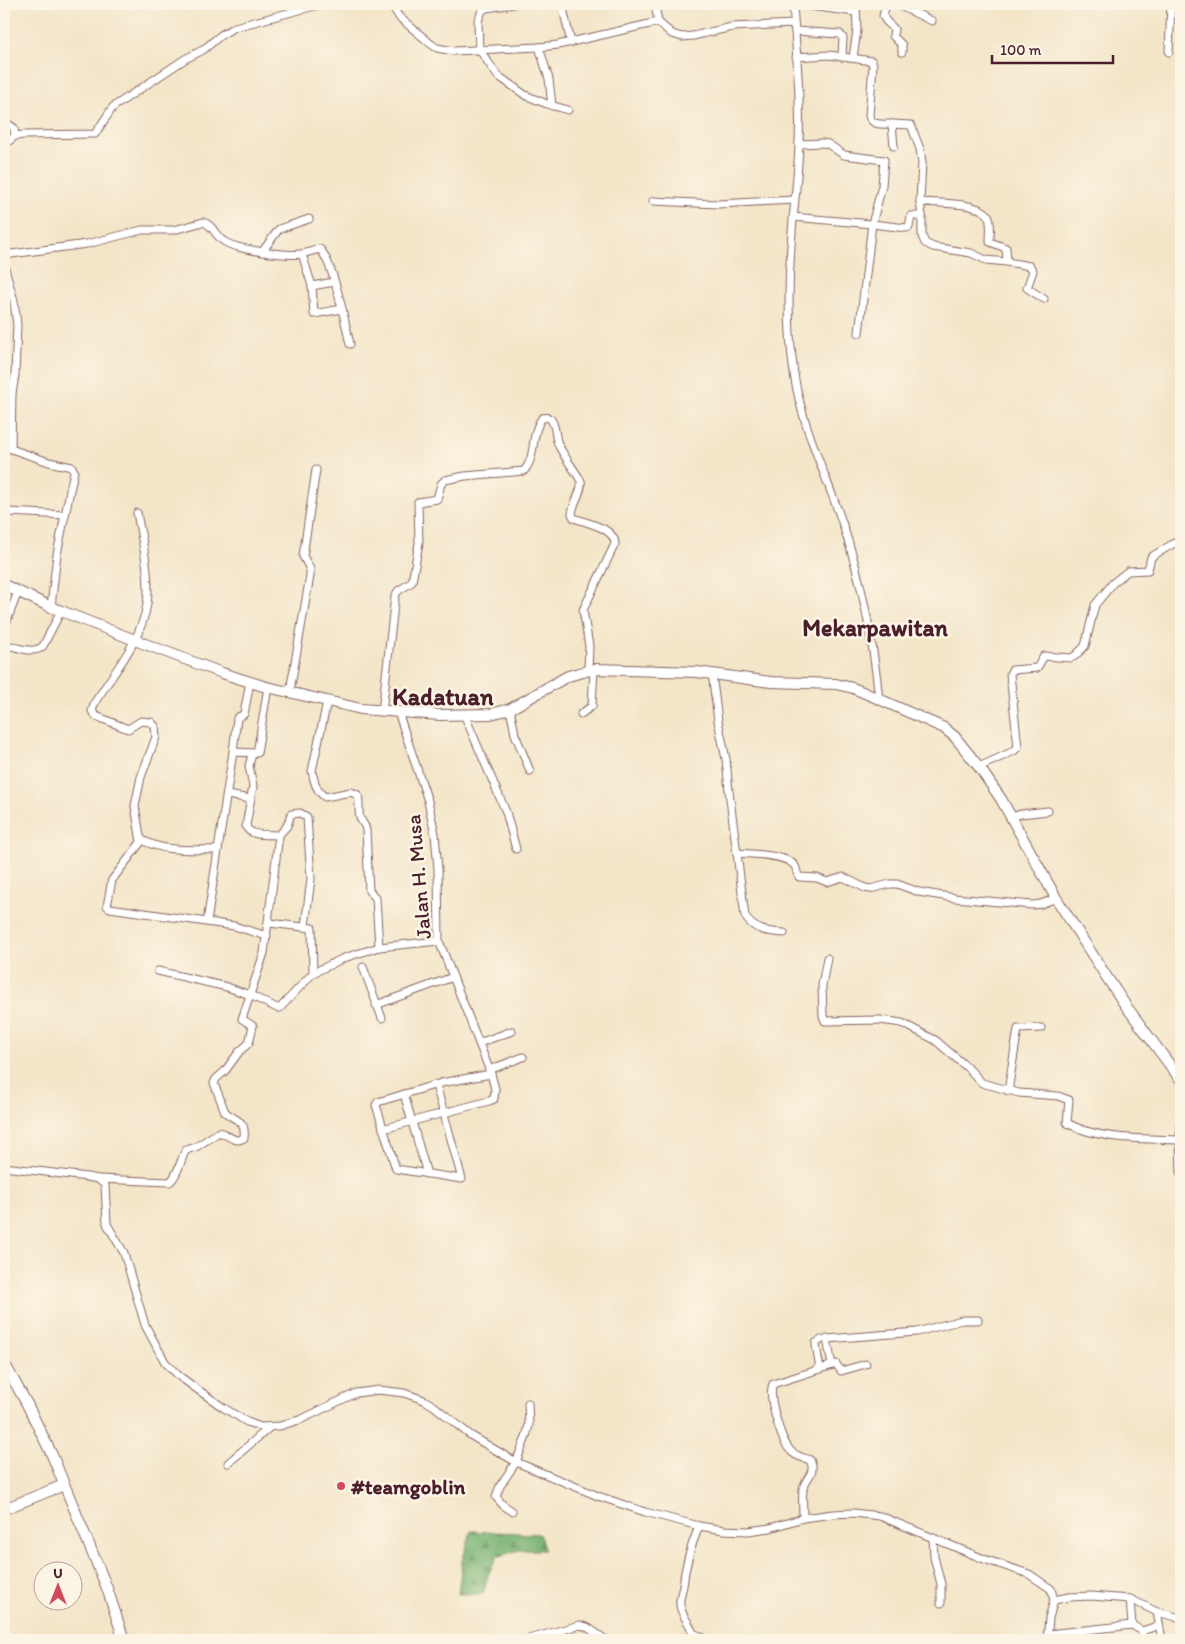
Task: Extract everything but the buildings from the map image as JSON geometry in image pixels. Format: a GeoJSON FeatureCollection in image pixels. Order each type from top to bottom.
{"type":"FeatureCollection","features":[{"type":"Feature","properties":{"kind":"street"},"geometry":{"type":"LineString","coordinates":[[4,145],[15,136],[34,134],[95,134],[114,107],[186,58],[203,50],[235,27],[322,4]]}},
{"type":"Feature","properties":{"kind":"street"},"geometry":{"type":"LineString","coordinates":[[392,4],[399,17],[431,44],[438,48],[454,51],[539,47],[658,22]]}},
{"type":"Feature","properties":{"kind":"street"},"geometry":{"type":"LineString","coordinates":[[513,4],[486,8],[482,11],[478,21],[479,50],[497,75],[506,83],[525,95],[568,110]]}},
{"type":"Feature","properties":{"kind":"street"},"geometry":{"type":"LineString","coordinates":[[562,4],[570,42]]}},
{"type":"Feature","properties":{"kind":"street"},"geometry":{"type":"LineString","coordinates":[[655,4],[658,22],[672,34],[682,37],[732,28],[795,27],[840,34],[843,38],[842,56]]}},
{"type":"Feature","properties":{"kind":"street"},"geometry":{"type":"LineString","coordinates":[[855,12],[794,4],[799,144],[789,285],[791,340],[798,401],[855,562],[874,659],[879,699]]}},
{"type":"Feature","properties":{"kind":"street"},"geometry":{"type":"LineString","coordinates":[[853,58],[857,30],[856,4]]}},
{"type":"Feature","properties":{"kind":"street"},"geometry":{"type":"LineString","coordinates":[[886,4],[883,16],[894,28],[893,36],[902,45],[902,52]]}},
{"type":"Feature","properties":{"kind":"street"},"geometry":{"type":"LineString","coordinates":[[896,4],[932,21]]}},
{"type":"Feature","properties":{"kind":"street"},"geometry":{"type":"LineString","coordinates":[[1169,52],[1171,4]]}},
{"type":"Feature","properties":{"kind":"street"},"geometry":{"type":"LineString","coordinates":[[539,47],[549,80],[552,106]]}},
{"type":"Feature","properties":{"kind":"street"},"geometry":{"type":"LineString","coordinates":[[796,57],[829,55],[871,60],[873,62],[870,120],[875,123],[910,124],[914,128],[922,162],[920,202],[923,240],[927,245],[971,253],[988,261],[1030,266],[1033,271],[1027,288],[1044,299]]}},
{"type":"Feature","properties":{"kind":"street"},"geometry":{"type":"LineString","coordinates":[[4,121],[14,128],[15,136]]}},
{"type":"Feature","properties":{"kind":"street"},"geometry":{"type":"LineString","coordinates":[[892,124],[894,146]]}},
{"type":"Feature","properties":{"kind":"street"},"geometry":{"type":"LineString","coordinates":[[799,144],[828,144],[844,155],[884,160],[882,186],[872,224],[859,333]]}},
{"type":"Feature","properties":{"kind":"street"},"geometry":{"type":"LineString","coordinates":[[653,201],[718,204],[794,200]]}},
{"type":"Feature","properties":{"kind":"street"},"geometry":{"type":"LineString","coordinates":[[920,202],[972,206],[984,211],[989,218],[990,242],[1006,248],[1007,262]]}},
{"type":"Feature","properties":{"kind":"street"},"geometry":{"type":"LineString","coordinates":[[793,217],[907,228],[909,227],[911,216],[922,216]]}},
{"type":"Feature","properties":{"kind":"street"},"geometry":{"type":"LineString","coordinates":[[262,252],[278,229],[309,219]]}},
{"type":"Feature","properties":{"kind":"street"},"geometry":{"type":"LineString","coordinates":[[4,254],[86,244],[142,230],[174,230],[203,222],[212,227],[224,242],[262,252],[302,254],[318,249],[322,250],[334,282],[350,344]]}},
{"type":"Feature","properties":{"kind":"street"},"geometry":{"type":"LineString","coordinates":[[302,254],[312,286],[315,314],[342,309]]}},
{"type":"Feature","properties":{"kind":"street"},"geometry":{"type":"LineString","coordinates":[[4,265],[18,324],[16,375],[13,385],[12,450],[74,469],[57,554],[51,607]]}},
{"type":"Feature","properties":{"kind":"street"},"geometry":{"type":"LineString","coordinates":[[312,286],[334,282]]}},
{"type":"Feature","properties":{"kind":"street"},"geometry":{"type":"LineString","coordinates":[[4,385],[13,385]]}},
{"type":"Feature","properties":{"kind":"street"},"geometry":{"type":"LineString","coordinates":[[382,712],[395,596],[398,591],[412,582],[418,546],[418,502],[438,498],[441,484],[445,480],[466,476],[520,473],[524,471],[531,462],[536,429],[542,418],[547,417],[551,418],[553,423],[558,445],[581,482],[582,486],[574,502],[572,514],[574,518],[606,530],[615,540],[615,544],[583,610],[589,646],[592,706],[581,714]]}},
{"type":"Feature","properties":{"kind":"street"},"geometry":{"type":"LineString","coordinates":[[290,691],[310,576],[310,569],[303,556],[316,470]]}},
{"type":"Feature","properties":{"kind":"street"},"geometry":{"type":"LineString","coordinates":[[9,512],[65,514]]}},
{"type":"Feature","properties":{"kind":"street"},"geometry":{"type":"LineString","coordinates":[[136,513],[146,557],[148,599],[144,618],[135,640],[94,702],[92,711],[96,716],[128,729],[141,721],[152,722],[155,726],[156,737],[142,773],[136,802],[141,839],[112,880],[107,904],[108,907],[240,927],[267,936]]}},
{"type":"Feature","properties":{"kind":"street"},"geometry":{"type":"LineString","coordinates":[[979,767],[1014,751],[1018,747],[1011,672],[1015,669],[1037,668],[1044,656],[1071,658],[1075,656],[1085,646],[1095,605],[1113,583],[1127,572],[1147,571],[1151,557],[1181,539]]}},
{"type":"Feature","properties":{"kind":"street"},"geometry":{"type":"LineString","coordinates":[[4,585],[51,607],[222,673],[327,702],[382,712],[440,715],[492,714],[510,709],[568,676],[591,670],[652,670],[712,673],[734,678],[771,682],[836,684],[853,688],[944,728],[955,737],[979,767],[1012,817],[1056,898],[1126,1006],[1181,1080]]}},
{"type":"Feature","properties":{"kind":"street"},"geometry":{"type":"LineString","coordinates":[[4,628],[18,592]]}},
{"type":"Feature","properties":{"kind":"street"},"geometry":{"type":"LineString","coordinates":[[4,644],[39,650],[62,611]]}},
{"type":"Feature","properties":{"kind":"street"},"geometry":{"type":"LineString","coordinates":[[712,673],[718,721],[726,759],[745,916],[748,922],[756,929],[784,934]]}},
{"type":"Feature","properties":{"kind":"street"},"geometry":{"type":"LineString","coordinates":[[207,922],[237,718],[244,714],[250,682]]}},
{"type":"Feature","properties":{"kind":"street"},"geometry":{"type":"LineString","coordinates":[[233,752],[256,754],[258,751],[268,687]]}},
{"type":"Feature","properties":{"kind":"street"},"geometry":{"type":"LineString","coordinates":[[327,702],[312,771],[320,794],[325,796],[351,792],[358,795],[360,816],[366,830],[370,891],[376,898],[379,948]]}},
{"type":"Feature","properties":{"kind":"street"},"geometry":{"type":"LineString","coordinates":[[510,709],[515,734],[530,770]]}},
{"type":"Feature","properties":{"kind":"street","name":"Jalan H. Musa"},"geometry":{"type":"LineString","coordinates":[[398,712],[428,802],[435,834],[438,869],[439,941],[490,1072],[496,1094],[489,1101],[444,1113]]}},
{"type":"Feature","properties":{"kind":"street"},"geometry":{"type":"LineString","coordinates":[[464,714],[506,812],[516,849]]}},
{"type":"Feature","properties":{"kind":"street"},"geometry":{"type":"LineString","coordinates":[[252,754],[249,766],[253,786],[246,826],[248,832],[280,835]]}},
{"type":"Feature","properties":{"kind":"street"},"geometry":{"type":"LineString","coordinates":[[227,794],[250,799]]}},
{"type":"Feature","properties":{"kind":"street"},"geometry":{"type":"LineString","coordinates":[[1012,817],[1048,811]]}},
{"type":"Feature","properties":{"kind":"street"},"geometry":{"type":"LineString","coordinates":[[4,1166],[98,1179],[170,1182],[178,1170],[186,1150],[196,1147],[220,1132],[223,1132],[232,1139],[240,1140],[245,1134],[240,1121],[224,1111],[214,1083],[250,1042],[253,1026],[243,1018],[264,954],[280,835],[287,826],[291,814],[300,814],[307,817],[311,879],[305,926]]}},
{"type":"Feature","properties":{"kind":"street"},"geometry":{"type":"LineString","coordinates":[[141,839],[150,845],[162,848],[218,850]]}},
{"type":"Feature","properties":{"kind":"street"},"geometry":{"type":"LineString","coordinates":[[736,853],[781,858],[794,865],[796,874],[799,877],[817,878],[827,882],[843,877],[870,889],[897,884],[919,892],[955,898],[1033,905],[1056,898]]}},
{"type":"Feature","properties":{"kind":"street"},"geometry":{"type":"LineString","coordinates":[[269,923],[305,926],[313,929],[314,973]]}},
{"type":"Feature","properties":{"kind":"street"},"geometry":{"type":"LineString","coordinates":[[158,971],[227,987],[280,1008],[314,973],[344,958],[379,948],[439,941]]}},
{"type":"Feature","properties":{"kind":"street"},"geometry":{"type":"LineString","coordinates":[[827,958],[822,985],[824,1020],[880,1020],[902,1023],[935,1040],[969,1069],[982,1083],[1019,1093],[1067,1098],[1069,1100],[1067,1123],[1082,1130],[1132,1138],[1180,1140]]}},
{"type":"Feature","properties":{"kind":"street"},"geometry":{"type":"LineString","coordinates":[[363,967],[382,1018]]}},
{"type":"Feature","properties":{"kind":"street"},"geometry":{"type":"LineString","coordinates":[[376,1005],[453,977]]}},
{"type":"Feature","properties":{"kind":"street"},"geometry":{"type":"LineString","coordinates":[[1008,1091],[1018,1029],[1041,1028]]}},
{"type":"Feature","properties":{"kind":"street"},"geometry":{"type":"LineString","coordinates":[[479,1043],[512,1031]]}},
{"type":"Feature","properties":{"kind":"street"},"geometry":{"type":"LineString","coordinates":[[436,1085],[462,1179],[396,1169],[376,1103],[436,1085],[490,1072],[522,1057]]}},
{"type":"Feature","properties":{"kind":"street"},"geometry":{"type":"LineString","coordinates":[[404,1094],[427,1174]]}},
{"type":"Feature","properties":{"kind":"street"},"geometry":{"type":"LineString","coordinates":[[383,1129],[444,1113]]}},
{"type":"Feature","properties":{"kind":"street"},"geometry":{"type":"LineString","coordinates":[[1181,1121],[1181,1174]]}},
{"type":"Feature","properties":{"kind":"street"},"geometry":{"type":"LineString","coordinates":[[98,1179],[105,1185],[106,1189],[108,1224],[124,1253],[145,1325],[165,1362],[179,1376],[247,1422],[261,1427],[270,1427],[302,1418],[356,1392],[379,1390],[404,1394],[424,1400],[434,1406],[470,1435],[516,1462],[598,1496],[644,1512],[699,1526],[748,1531],[770,1528],[803,1518],[853,1513],[880,1516],[984,1559],[1029,1574],[1051,1590],[1054,1600],[1049,1618],[1047,1637],[1132,1625],[1142,1631],[1154,1627]]}},
{"type":"Feature","properties":{"kind":"street"},"geometry":{"type":"LineString","coordinates":[[832,1365],[827,1339],[920,1332],[962,1320],[978,1320]]}},
{"type":"Feature","properties":{"kind":"street"},"geometry":{"type":"LineString","coordinates":[[820,1369],[816,1343],[821,1340]]}},
{"type":"Feature","properties":{"kind":"street"},"geometry":{"type":"LineString","coordinates":[[4,1363],[8,1381],[38,1425],[64,1485],[107,1588],[124,1640]]}},
{"type":"Feature","properties":{"kind":"street"},"geometry":{"type":"LineString","coordinates":[[803,1518],[803,1490],[811,1475],[812,1463],[810,1460],[797,1456],[789,1449],[776,1418],[771,1388],[773,1384],[832,1365],[837,1364],[841,1371],[866,1364]]}},
{"type":"Feature","properties":{"kind":"street"},"geometry":{"type":"LineString","coordinates":[[512,1511],[496,1497],[500,1486],[516,1462],[526,1437],[529,1425],[528,1404]]}},
{"type":"Feature","properties":{"kind":"street"},"geometry":{"type":"LineString","coordinates":[[228,1463],[270,1427]]}},
{"type":"Feature","properties":{"kind":"street"},"geometry":{"type":"LineString","coordinates":[[4,1509],[64,1485]]}},
{"type":"Feature","properties":{"kind":"street"},"geometry":{"type":"LineString","coordinates":[[699,1526],[684,1568],[680,1607],[693,1637],[708,1640]]}},
{"type":"Feature","properties":{"kind":"street"},"geometry":{"type":"LineString","coordinates":[[933,1538],[934,1555],[941,1584],[941,1603]]}},
{"type":"Feature","properties":{"kind":"street"},"geometry":{"type":"LineString","coordinates":[[1054,1600],[1091,1596],[1130,1599],[1157,1612],[1181,1618]]}},
{"type":"Feature","properties":{"kind":"street"},"geometry":{"type":"LineString","coordinates":[[1130,1599],[1132,1625]]}},
{"type":"Feature","properties":{"kind":"street"},"geometry":{"type":"LineString","coordinates":[[1157,1612],[1162,1640]]}},
{"type":"Feature","properties":{"kind":"street"},"geometry":{"type":"LineString","coordinates":[[525,1640],[580,1625],[587,1627],[606,1640]]}},
{"type":"Feature","properties":{"kind":"street"},"geometry":{"type":"LineString","coordinates":[[1142,1631],[1143,1640]]}},
{"type":"Feature","properties":{"kind":"green space"},"geometry":{"type":"Polygon","coordinates":[[[471,1531],[539,1534],[545,1550],[519,1550],[497,1557],[488,1575],[483,1594],[458,1594],[462,1562],[471,1531]]]}},
{"type":"Feature","properties":{"kind":"place","name":"#teamgoblin"},"geometry":{"type":"Point","coordinates":[341,1486]}},
{"type":"Feature","properties":{"kind":"district","name":"Mekarpawitan"},"geometry":{"type":"Point","coordinates":[875,627]}},
{"type":"Feature","properties":{"kind":"district","name":"Kadatuan"},"geometry":{"type":"Point","coordinates":[443,696]}}]}
